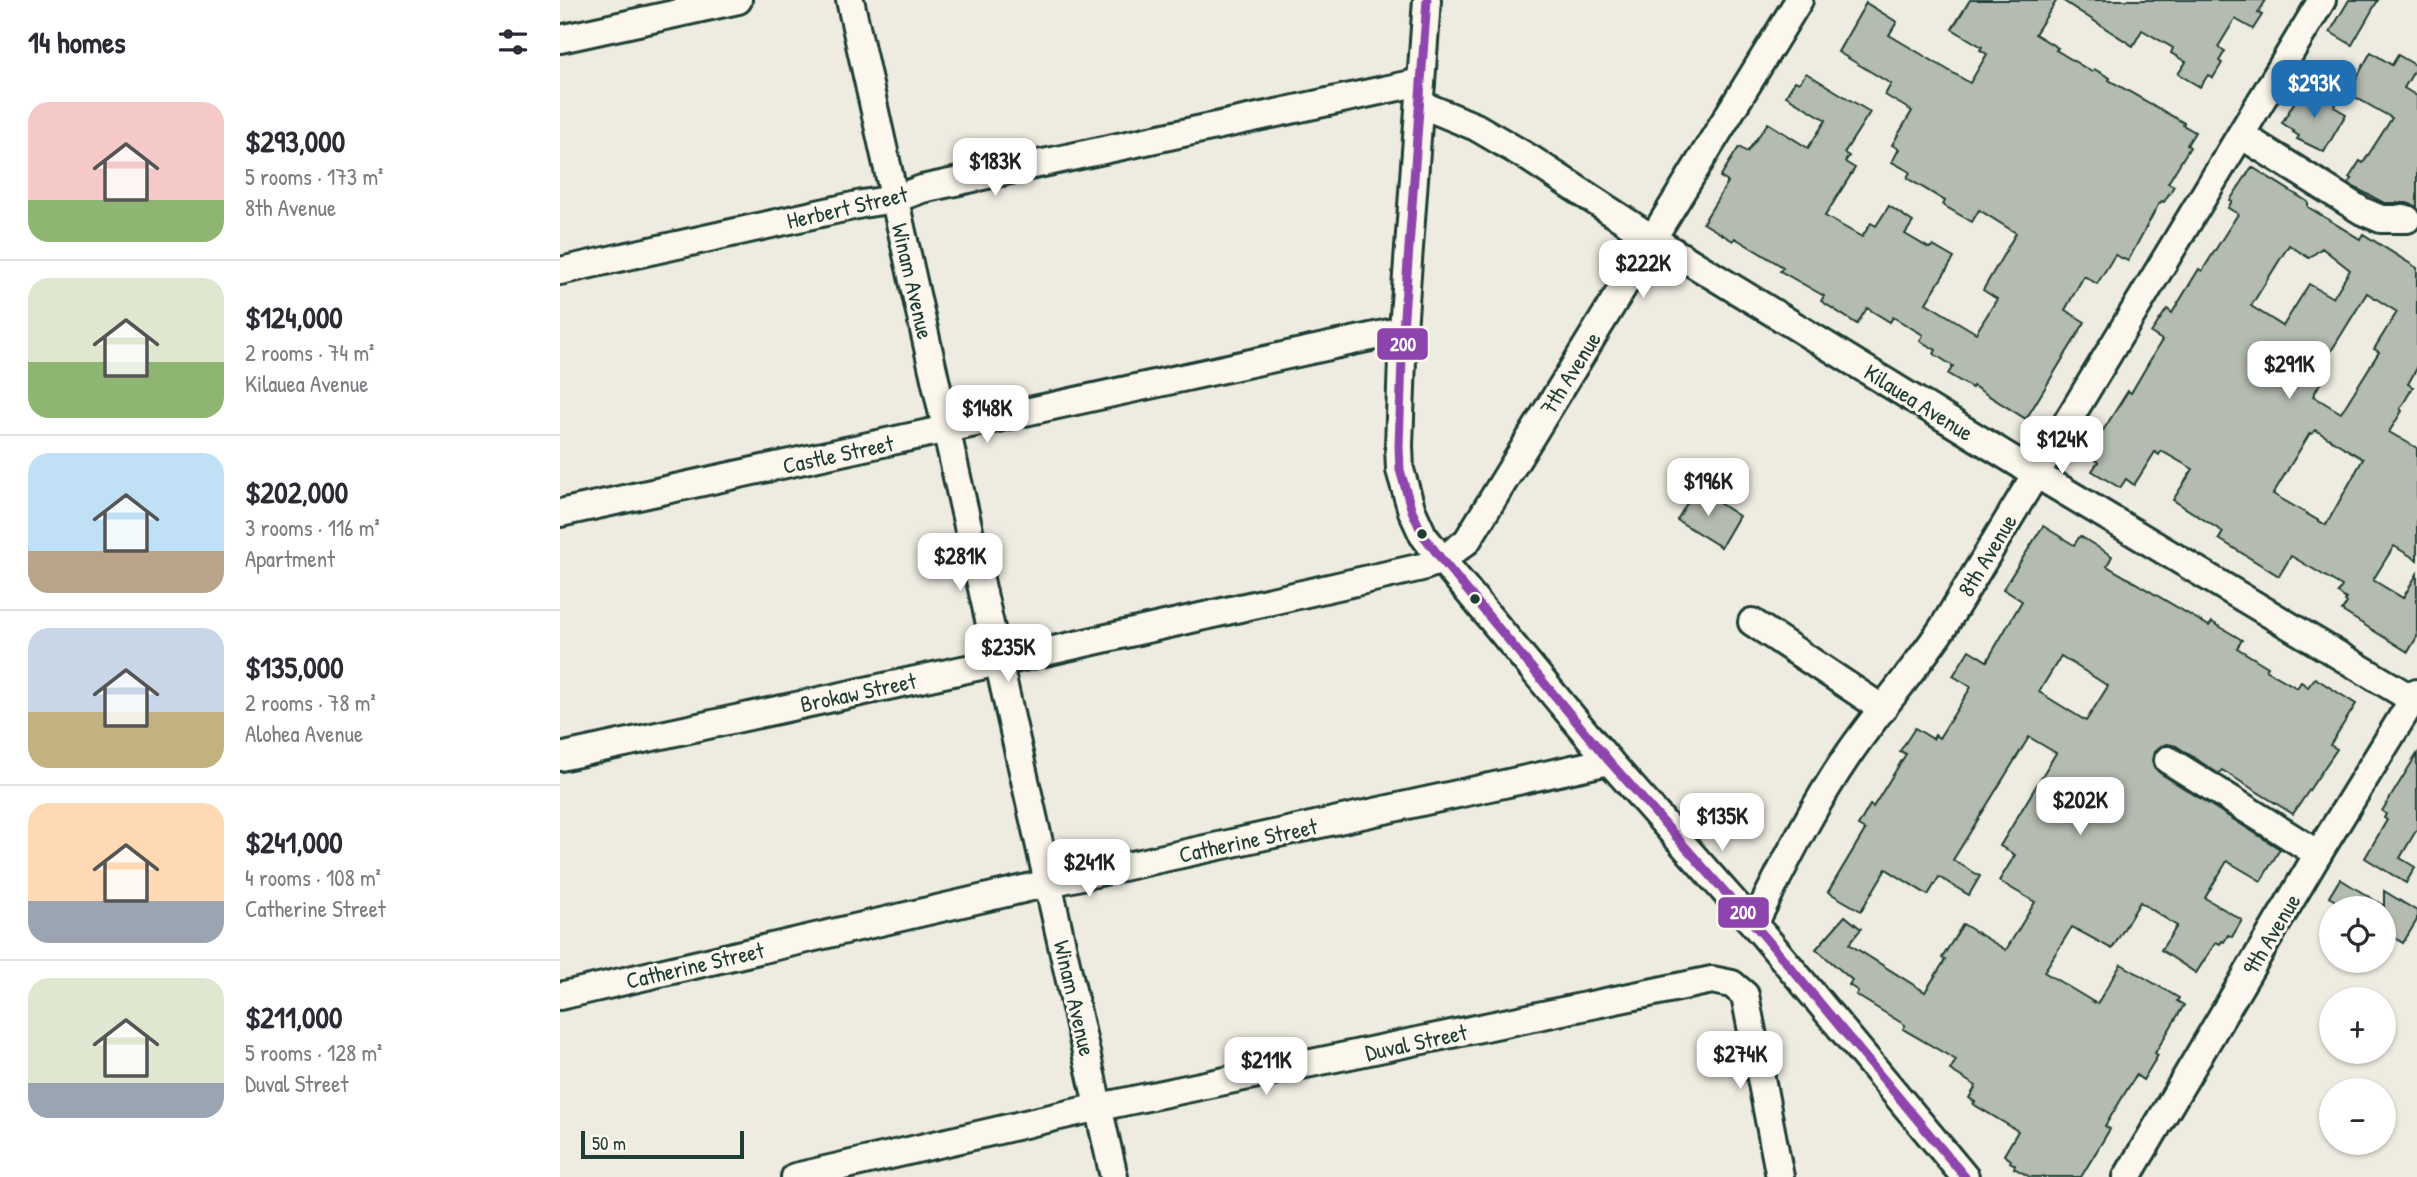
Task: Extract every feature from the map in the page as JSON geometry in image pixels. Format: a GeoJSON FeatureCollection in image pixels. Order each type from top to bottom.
{"type":"FeatureCollection","features":[{"type":"Feature","properties":{"kind":"street"},"geometry":{"type":"LineString","coordinates":[[560,39],[738,0]]}},
{"type":"Feature","properties":{"kind":"street","name":"Winam Avenue"},"geometry":{"type":"LineString","coordinates":[[850,0],[1114,1177]]}},
{"type":"Feature","properties":{"kind":"street"},"geometry":{"type":"LineString","coordinates":[[1427,0],[1403,330],[1400,470],[1423,535],[1609,761],[1754,924],[1965,1177]]}},
{"type":"Feature","properties":{"kind":"street","name":"7th Avenue"},"geometry":{"type":"LineString","coordinates":[[1442,560],[1467,541],[1799,0]]}},
{"type":"Feature","properties":{"kind":"street","name":"8th Avenue"},"geometry":{"type":"LineString","coordinates":[[1754,924],[1819,801],[1848,755],[1923,659],[1944,626],[2322,0]]}},
{"type":"Feature","properties":{"kind":"street","name":"Herbert Street"},"geometry":{"type":"LineString","coordinates":[[560,271],[895,199],[922,189],[1421,93]]}},
{"type":"Feature","properties":{"kind":"street","name":"Kilauea Avenue"},"geometry":{"type":"LineString","coordinates":[[1421,93],[2036,474],[2416,698]]}},
{"type":"Feature","properties":{"kind":"street"},"geometry":{"type":"LineString","coordinates":[[2241,135],[2329,177],[2356,219],[2407,219]]}},
{"type":"Feature","properties":{"kind":"street","name":"Castle Street"},"geometry":{"type":"LineString","coordinates":[[560,513],[1403,330]]}},
{"type":"Feature","properties":{"kind":"street","name":"Brokaw Street"},"geometry":{"type":"LineString","coordinates":[[560,757],[1000,662],[1422,567],[1442,560]]}},
{"type":"Feature","properties":{"kind":"street"},"geometry":{"type":"LineString","coordinates":[[1752,622],[1884,709]]}},
{"type":"Feature","properties":{"kind":"street","name":"9th Avenue"},"geometry":{"type":"LineString","coordinates":[[2127,1177],[2318,854],[2416,698]]}},
{"type":"Feature","properties":{"kind":"street"},"geometry":{"type":"LineString","coordinates":[[2168,760],[2318,854]]}},
{"type":"Feature","properties":{"kind":"street","name":"Catherine Street"},"geometry":{"type":"LineString","coordinates":[[560,996],[1049,884],[1609,761]]}},
{"type":"Feature","properties":{"kind":"street","name":"Duval Street"},"geometry":{"type":"LineString","coordinates":[[796,1177],[1099,1107],[1712,981],[1732,984],[1745,995],[1780,1177]]}},
{"type":"Feature","properties":{"kind":"building"},"geometry":{"type":"Polygon","coordinates":[[[1970,0],[2057,0],[2035,34],[2058,48],[2056,50],[2092,72],[2094,69],[2110,78],[2109,80],[2195,132],[2187,145],[2190,147],[2168,183],[2174,186],[2164,202],[2158,205],[2128,261],[2115,255],[2097,284],[2084,276],[2065,310],[2085,322],[2026,419],[1948,374],[1953,366],[1934,354],[1936,350],[1920,341],[1923,335],[1893,317],[1890,322],[1867,308],[1857,324],[1821,301],[1824,296],[1780,271],[1783,267],[1735,238],[1733,241],[1703,223],[1728,182],[1720,177],[1739,147],[1747,152],[1768,123],[1808,148],[1826,120],[1786,96],[1795,81],[1799,83],[1806,73],[1870,112],[1844,153],[1849,156],[1845,162],[1855,168],[1825,216],[1862,237],[1871,223],[1876,226],[1889,206],[1913,222],[1905,234],[1954,258],[1926,303],[1976,333],[1997,299],[1983,290],[2016,233],[1979,210],[1972,222],[1943,205],[1945,201],[1907,178],[1910,172],[1892,162],[1899,149],[1892,145],[1912,111],[1885,95],[1891,84],[1838,52],[1866,3],[1897,22],[1889,35],[1970,83],[1987,54],[1980,50],[1982,47],[1952,29],[1970,0]]]}},
{"type":"Feature","properties":{"kind":"building"},"geometry":{"type":"Polygon","coordinates":[[[2062,0],[2266,0],[2258,13],[2262,15],[2253,29],[2235,19],[2218,47],[2225,51],[2219,61],[2222,63],[2213,78],[2208,75],[2200,87],[2178,74],[2186,62],[2171,53],[2173,48],[2142,30],[2133,46],[2062,0]]]}},
{"type":"Feature","properties":{"kind":"building"},"geometry":{"type":"Polygon","coordinates":[[[2349,0],[2378,0],[2352,45],[2330,32],[2349,0]]]}},
{"type":"Feature","properties":{"kind":"building"},"geometry":{"type":"Polygon","coordinates":[[[2371,52],[2392,65],[2398,55],[2417,66],[2404,88],[2417,96],[2417,207],[2407,203],[2384,203],[2348,184],[2360,161],[2363,163],[2392,118],[2348,93],[2371,52]]]}},
{"type":"Feature","properties":{"kind":"building"},"geometry":{"type":"Polygon","coordinates":[[[2301,91],[2323,100],[2325,97],[2336,104],[2334,107],[2346,114],[2324,152],[2297,139],[2299,136],[2282,123],[2301,91]]]}},
{"type":"Feature","properties":{"kind":"building"},"geometry":{"type":"Polygon","coordinates":[[[2252,167],[2308,202],[2308,207],[2360,239],[2363,234],[2417,268],[2417,368],[2408,384],[2413,387],[2389,432],[2417,448],[2417,560],[2394,546],[2373,580],[2403,598],[2417,574],[2417,637],[2408,652],[2342,611],[2347,603],[2338,593],[2342,586],[2291,556],[2279,576],[2219,539],[2223,532],[2173,500],[2193,469],[2161,451],[2159,455],[2155,452],[2134,485],[2126,479],[2120,488],[2092,471],[2098,462],[2087,456],[2128,391],[2131,393],[2162,340],[2151,333],[2167,309],[2172,313],[2238,214],[2228,208],[2232,201],[2230,200],[2252,167]],[[2289,245],[2251,306],[2283,326],[2309,284],[2333,298],[2350,270],[2322,248],[2309,258],[2289,245]],[[2367,293],[2325,361],[2331,364],[2313,396],[2341,413],[2379,352],[2374,349],[2397,312],[2367,293]],[[2315,430],[2310,433],[2273,494],[2326,525],[2363,459],[2315,430]]]}},
{"type":"Feature","properties":{"kind":"building"},"geometry":{"type":"Polygon","coordinates":[[[1696,488],[1739,516],[1721,547],[1677,520],[1696,488]]]}},
{"type":"Feature","properties":{"kind":"building"},"geometry":{"type":"Polygon","coordinates":[[[2043,526],[2074,545],[2080,536],[2112,556],[2107,566],[2209,626],[2212,622],[2242,640],[2237,648],[2268,667],[2266,670],[2297,688],[2301,682],[2308,687],[2315,678],[2356,704],[2330,745],[2337,749],[2293,814],[2222,770],[2219,774],[2176,746],[2168,744],[2154,752],[2154,767],[2160,773],[2280,849],[2261,881],[2227,861],[2205,898],[2242,920],[2232,937],[2228,935],[2220,944],[2216,942],[2196,973],[2161,950],[2177,926],[2140,902],[2112,949],[2072,927],[2044,972],[2097,1004],[2121,964],[2179,998],[2177,1001],[2184,1005],[2155,1053],[2158,1055],[2143,1080],[2136,1075],[2105,1126],[2110,1129],[2081,1177],[2030,1177],[2014,1168],[2015,1165],[2004,1155],[2018,1131],[1973,1104],[1975,1102],[1969,1098],[1976,1086],[1950,1070],[1956,1060],[1903,1029],[1905,1025],[1856,995],[1858,991],[1849,985],[1852,980],[1816,949],[1845,916],[1861,929],[1849,944],[1925,992],[1963,924],[2006,950],[2035,902],[1999,881],[2015,855],[2000,846],[2056,753],[2029,737],[1953,860],[1980,876],[1969,895],[1939,877],[1928,895],[1886,869],[1861,911],[1828,892],[1865,830],[1858,826],[1906,754],[1900,751],[1915,728],[1933,739],[1935,735],[1939,738],[1971,687],[1953,676],[1969,650],[1987,661],[2022,601],[2003,589],[2043,526]],[[2061,656],[2039,692],[2086,721],[2108,686],[2061,656]]]}},
{"type":"Feature","properties":{"kind":"building"},"geometry":{"type":"Polygon","coordinates":[[[2417,754],[2417,829],[2400,858],[2415,867],[2406,883],[2365,858],[2387,820],[2382,811],[2417,754]]]}},
{"type":"Feature","properties":{"kind":"building"},"geometry":{"type":"Polygon","coordinates":[[[2340,879],[2368,896],[2330,896],[2340,879]]]}},
{"type":"Feature","properties":{"kind":"building"},"geometry":{"type":"Polygon","coordinates":[[[2396,898],[2417,911],[2417,920],[2403,943],[2396,939],[2396,898]]]}},
{"type":"Feature","properties":{"kind":"transit line","name":"200"},"geometry":{"type":"LineString","coordinates":[[1427,0],[1403,330],[1399,446],[1400,470],[1412,511],[1423,535],[1442,560],[1609,761],[1765,937],[1965,1177]]}}]}
